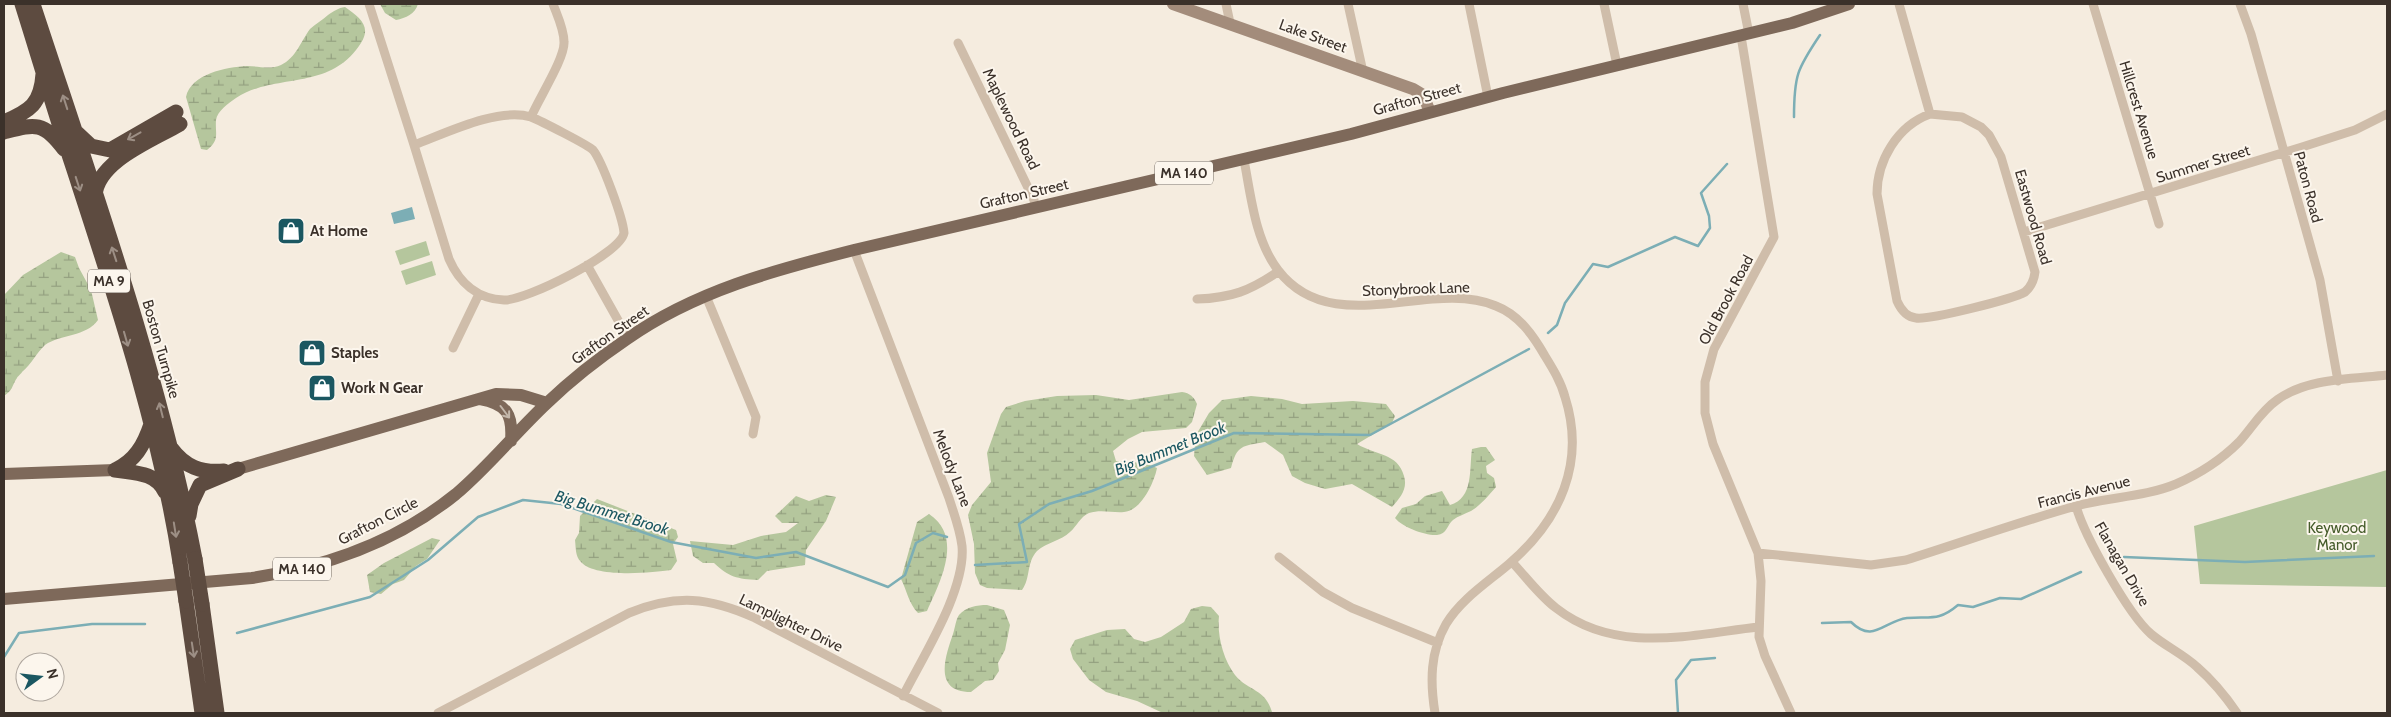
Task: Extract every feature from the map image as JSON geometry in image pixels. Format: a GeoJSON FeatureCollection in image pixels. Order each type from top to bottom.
{"type":"FeatureCollection","features":[{"type":"Feature","properties":{"kind":"highway","name":"Boston Turnpike"},"geometry":{"type":"LineString","coordinates":[[22,4],[105,265],[150,424],[180,562],[202,713]]}},
{"type":"Feature","properties":{"kind":"highway","name":"Boston Turnpike"},"geometry":{"type":"LineString","coordinates":[[33,4],[148,364],[170,446],[195,559],[217,713]]}},
{"type":"Feature","properties":{"kind":"highway"},"geometry":{"type":"LineString","coordinates":[[4,122],[26,112],[37,100],[42,85],[43,70]]}},
{"type":"Feature","properties":{"kind":"highway"},"geometry":{"type":"LineString","coordinates":[[74,130],[91,146],[110,150],[178,118],[113,164],[100,179],[95,196]]}},
{"type":"Feature","properties":{"kind":"highway"},"geometry":{"type":"LineString","coordinates":[[4,132],[34,125],[42,127],[53,134],[69,156]]}},
{"type":"Feature","properties":{"kind":"highway"},"geometry":{"type":"LineString","coordinates":[[115,470],[138,452],[150,424]]}},
{"type":"Feature","properties":{"kind":"highway"},"geometry":{"type":"LineString","coordinates":[[170,446],[181,460],[194,469],[210,472],[238,469]]}},
{"type":"Feature","properties":{"kind":"highway"},"geometry":{"type":"LineString","coordinates":[[188,522],[191,504],[200,485],[238,469]]}},
{"type":"Feature","properties":{"kind":"highway"},"geometry":{"type":"LineString","coordinates":[[115,470],[153,478],[163,487],[167,496]]}},
{"type":"Feature","properties":{"kind":"main road","name":"Grafton Street"},"geometry":{"type":"LineString","coordinates":[[547,403],[628,338],[706,296],[737,282],[792,265],[1244,160],[1488,97],[1745,35],[1822,14],[1849,4]]}},
{"type":"Feature","properties":{"kind":"main road"},"geometry":{"type":"LineString","coordinates":[[238,469],[496,394],[512,393],[547,403]]}},
{"type":"Feature","properties":{"kind":"main road"},"geometry":{"type":"LineString","coordinates":[[477,399],[493,402],[504,408],[512,425],[511,441]]}},
{"type":"Feature","properties":{"kind":"main road","name":"Grafton Circle"},"geometry":{"type":"LineString","coordinates":[[4,599],[252,578],[283,574],[332,561],[392,534],[431,512],[466,486],[547,403]]}},
{"type":"Feature","properties":{"kind":"main road"},"geometry":{"type":"LineString","coordinates":[[4,474],[115,470]]}},
{"type":"Feature","properties":{"kind":"street"},"geometry":{"type":"LineString","coordinates":[[369,4],[452,266],[462,282],[479,294],[499,300],[518,298],[587,266],[616,246],[624,233],[623,223],[603,170],[589,147],[531,117],[514,114],[491,118],[414,145]]}},
{"type":"Feature","properties":{"kind":"street"},"geometry":{"type":"LineString","coordinates":[[531,117],[563,50],[564,38],[553,4]]}},
{"type":"Feature","properties":{"kind":"street","name":"Lake Street"},"geometry":{"type":"LineString","coordinates":[[1173,4],[1421,93],[1426,100],[1430,112]]}},
{"type":"Feature","properties":{"kind":"street"},"geometry":{"type":"LineString","coordinates":[[1226,4],[1230,23]]}},
{"type":"Feature","properties":{"kind":"street"},"geometry":{"type":"LineString","coordinates":[[1348,4],[1363,72]]}},
{"type":"Feature","properties":{"kind":"street"},"geometry":{"type":"LineString","coordinates":[[1469,4],[1488,97]]}},
{"type":"Feature","properties":{"kind":"street"},"geometry":{"type":"LineString","coordinates":[[1604,4],[1617,65]]}},
{"type":"Feature","properties":{"kind":"street","name":"Old Brook Road"},"geometry":{"type":"LineString","coordinates":[[1743,4],[1745,35],[1774,237],[1714,349],[1705,382],[1704,399],[1708,429],[1713,444],[1758,553],[1761,574],[1758,627],[1761,647],[1791,713]]}},
{"type":"Feature","properties":{"kind":"street"},"geometry":{"type":"LineString","coordinates":[[1898,4],[1930,114]]}},
{"type":"Feature","properties":{"kind":"street","name":"Hillcrest Avenue"},"geometry":{"type":"LineString","coordinates":[[2093,4],[2159,224]]}},
{"type":"Feature","properties":{"kind":"street","name":"Paton Road"},"geometry":{"type":"LineString","coordinates":[[2240,4],[2285,153],[2325,302],[2338,381]]}},
{"type":"Feature","properties":{"kind":"street","name":"Maplewood Road"},"geometry":{"type":"LineString","coordinates":[[958,43],[1022,174],[1036,208]]}},
{"type":"Feature","properties":{"kind":"street","name":"Eastwood Road"},"geometry":{"type":"LineString","coordinates":[[1930,114],[1962,117],[1981,126],[1989,135],[2001,157],[2035,272],[2033,282],[2023,293],[1923,318],[1910,317],[1900,308],[1894,292],[1877,180],[1880,167],[1894,143],[1914,121],[1930,114]]}},
{"type":"Feature","properties":{"kind":"street","name":"Summer Street"},"geometry":{"type":"LineString","coordinates":[[2024,232],[2285,153],[2354,130],[2387,114]]}},
{"type":"Feature","properties":{"kind":"street","name":"Stonybrook Lane"},"geometry":{"type":"LineString","coordinates":[[1244,160],[1261,236],[1269,255],[1279,271],[1303,293],[1327,302],[1352,305],[1451,299],[1478,300],[1497,306],[1514,316],[1529,331],[1555,373],[1565,396],[1572,440],[1571,462],[1565,488],[1547,524],[1512,562],[1468,599],[1455,612],[1446,625],[1438,643],[1430,678],[1435,713]]}},
{"type":"Feature","properties":{"kind":"street","name":"Melody Lane"},"geometry":{"type":"LineString","coordinates":[[854,250],[948,498],[959,529],[962,547],[958,585],[903,696]]}},
{"type":"Feature","properties":{"kind":"street"},"geometry":{"type":"LineString","coordinates":[[587,266],[628,338]]}},
{"type":"Feature","properties":{"kind":"street"},"geometry":{"type":"LineString","coordinates":[[1197,299],[1223,297],[1240,293],[1279,271]]}},
{"type":"Feature","properties":{"kind":"street"},"geometry":{"type":"LineString","coordinates":[[453,348],[479,294]]}},
{"type":"Feature","properties":{"kind":"street"},"geometry":{"type":"LineString","coordinates":[[706,296],[756,417],[753,434]]}},
{"type":"Feature","properties":{"kind":"street","name":"Francis Avenue"},"geometry":{"type":"LineString","coordinates":[[1758,553],[1885,564],[1906,560],[2076,506],[2155,490],[2186,480],[2209,467],[2239,442],[2260,415],[2277,400],[2303,388],[2338,381],[2387,375]]}},
{"type":"Feature","properties":{"kind":"street","name":"Flanagan Drive"},"geometry":{"type":"LineString","coordinates":[[2076,506],[2083,525],[2103,562],[2127,605],[2141,624],[2159,641],[2197,667],[2212,681],[2236,713]]}},
{"type":"Feature","properties":{"kind":"street"},"geometry":{"type":"LineString","coordinates":[[1279,557],[1323,592],[1352,608],[1438,643]]}},
{"type":"Feature","properties":{"kind":"street"},"geometry":{"type":"LineString","coordinates":[[1512,562],[1555,608],[1575,621],[1598,632],[1638,639],[1758,627]]}},
{"type":"Feature","properties":{"kind":"street","name":"Lamplighter Drive"},"geometry":{"type":"LineString","coordinates":[[438,713],[629,614],[662,602],[677,600],[707,601],[740,611],[938,713]]}},
{"type":"Feature","properties":{"kind":"green space"},"geometry":{"type":"Polygon","coordinates":[[[380,4],[418,4],[410,15],[396,20],[385,13],[380,4]]]}},
{"type":"Feature","properties":{"kind":"green space"},"geometry":{"type":"Polygon","coordinates":[[[345,7],[359,18],[365,32],[361,43],[348,58],[334,69],[318,75],[268,85],[236,98],[217,117],[214,143],[207,150],[201,149],[186,97],[189,89],[195,83],[210,73],[229,68],[247,66],[273,67],[281,65],[291,58],[312,27],[334,11],[345,7]]]}},
{"type":"Feature","properties":{"kind":"green space"},"geometry":{"type":"Polygon","coordinates":[[[426,241],[430,255],[400,265],[395,251],[426,241]]]}},
{"type":"Feature","properties":{"kind":"green space"},"geometry":{"type":"Polygon","coordinates":[[[61,252],[75,257],[91,290],[98,320],[87,330],[51,341],[45,345],[17,377],[12,388],[4,396],[4,295],[23,275],[61,252]]]}},
{"type":"Feature","properties":{"kind":"green space"},"geometry":{"type":"Polygon","coordinates":[[[432,261],[436,275],[406,285],[401,271],[432,261]]]}},
{"type":"Feature","properties":{"kind":"green space"},"geometry":{"type":"Polygon","coordinates":[[[1182,392],[1195,399],[1197,404],[1192,422],[1186,428],[1142,432],[1128,439],[1113,451],[1116,461],[1145,463],[1157,468],[1150,488],[1136,507],[1124,512],[1098,511],[1086,515],[1066,535],[1037,551],[1031,560],[1027,581],[1022,590],[987,588],[980,585],[975,573],[974,544],[968,515],[972,505],[991,482],[987,453],[1001,414],[1006,407],[1025,401],[1057,396],[1096,395],[1129,400],[1182,392]]]}},
{"type":"Feature","properties":{"kind":"green space"},"geometry":{"type":"Polygon","coordinates":[[[1251,396],[1282,399],[1302,404],[1353,401],[1386,404],[1395,416],[1392,423],[1357,444],[1397,463],[1401,468],[1405,481],[1400,497],[1392,507],[1352,484],[1325,489],[1305,483],[1292,476],[1283,455],[1265,442],[1242,448],[1233,460],[1231,468],[1207,475],[1194,456],[1196,435],[1209,413],[1222,400],[1251,396]]]}},
{"type":"Feature","properties":{"kind":"green space"},"geometry":{"type":"Polygon","coordinates":[[[1486,447],[1495,460],[1486,466],[1487,473],[1494,478],[1496,487],[1478,506],[1455,519],[1445,531],[1437,535],[1414,530],[1403,525],[1395,518],[1402,508],[1416,504],[1425,496],[1442,491],[1450,505],[1458,501],[1463,496],[1469,482],[1472,449],[1486,447]]]}},
{"type":"Feature","properties":{"kind":"green space","name":"Keywood Manor"},"geometry":{"type":"Polygon","coordinates":[[[2387,470],[2387,587],[2200,584],[2194,526],[2387,470]]]}},
{"type":"Feature","properties":{"kind":"green space"},"geometry":{"type":"Polygon","coordinates":[[[826,495],[836,497],[826,521],[806,550],[805,565],[767,571],[758,580],[751,580],[734,576],[714,563],[703,563],[693,556],[690,541],[733,545],[761,536],[786,532],[798,523],[782,523],[775,516],[796,496],[809,501],[826,495]]]}},
{"type":"Feature","properties":{"kind":"green space"},"geometry":{"type":"Polygon","coordinates":[[[597,499],[676,530],[678,537],[673,544],[677,561],[671,570],[637,573],[610,572],[588,567],[581,562],[577,555],[575,540],[579,533],[580,516],[597,499]]]}},
{"type":"Feature","properties":{"kind":"green space"},"geometry":{"type":"Polygon","coordinates":[[[929,514],[939,524],[945,535],[947,547],[946,560],[943,574],[927,611],[918,613],[910,601],[901,579],[917,522],[929,514]]]}},
{"type":"Feature","properties":{"kind":"green space"},"geometry":{"type":"Polygon","coordinates":[[[432,538],[440,540],[427,559],[416,566],[404,580],[393,584],[381,594],[370,592],[367,575],[384,563],[432,538]]]}},
{"type":"Feature","properties":{"kind":"green space"},"geometry":{"type":"Polygon","coordinates":[[[987,605],[1004,610],[1010,625],[1005,650],[998,663],[999,671],[993,680],[985,681],[971,692],[959,690],[951,686],[946,680],[945,672],[947,653],[957,619],[968,608],[987,605]]]}},
{"type":"Feature","properties":{"kind":"green space"},"geometry":{"type":"Polygon","coordinates":[[[1202,606],[1211,607],[1219,616],[1222,647],[1231,669],[1240,680],[1265,698],[1271,713],[1163,713],[1137,701],[1106,692],[1089,680],[1073,659],[1070,649],[1075,640],[1107,630],[1125,629],[1134,639],[1145,642],[1161,637],[1184,622],[1191,609],[1202,606]]]}},
{"type":"Feature","properties":{"kind":"water"},"geometry":{"type":"Polygon","coordinates":[[[412,207],[415,219],[394,224],[391,213],[412,207]]]}},
{"type":"Feature","properties":{"kind":"waterway","name":"Big Bummet Brook"},"geometry":{"type":"LineString","coordinates":[[1794,117],[1798,73],[1806,56],[1820,35]]}},
{"type":"Feature","properties":{"kind":"waterway","name":"Big Bummet Brook"},"geometry":{"type":"LineString","coordinates":[[1548,333],[1557,325],[1565,303],[1593,264],[1608,267],[1675,237],[1698,246],[1710,228],[1709,216],[1701,193],[1727,164]]}},
{"type":"Feature","properties":{"kind":"waterway","name":"Big Bummet Brook"},"geometry":{"type":"LineString","coordinates":[[975,565],[1027,562],[1019,524],[1049,504],[1092,491],[1234,433],[1370,435],[1529,349]]}},
{"type":"Feature","properties":{"kind":"waterway","name":"Big Bummet Brook"},"geometry":{"type":"LineString","coordinates":[[237,633],[370,597],[428,560],[478,517],[523,500],[561,504],[671,542],[756,558],[796,552],[888,587],[905,575],[916,543],[933,533],[947,537]]}},
{"type":"Feature","properties":{"kind":"waterway"},"geometry":{"type":"LineString","coordinates":[[2124,557],[2245,562],[2374,556]]}},
{"type":"Feature","properties":{"kind":"waterway"},"geometry":{"type":"LineString","coordinates":[[1822,623],[1851,622],[1859,628],[1872,631],[1907,618],[1939,616],[1958,605],[1973,607],[2000,598],[2021,599],[2081,572]]}},
{"type":"Feature","properties":{"kind":"waterway","name":"Big Bummet Brook"},"geometry":{"type":"LineString","coordinates":[[4,657],[19,633],[92,624],[145,624]]}},
{"type":"Feature","properties":{"kind":"waterway"},"geometry":{"type":"LineString","coordinates":[[1678,713],[1676,680],[1691,660],[1715,658]]}},
{"type":"Feature","properties":{"kind":"place","name":"At Home"},"geometry":{"type":"Point","coordinates":[291,231]}},
{"type":"Feature","properties":{"kind":"place","name":"Staples"},"geometry":{"type":"Point","coordinates":[312,353]}},
{"type":"Feature","properties":{"kind":"place","name":"Work N Gear"},"geometry":{"type":"Point","coordinates":[322,388]}}]}
